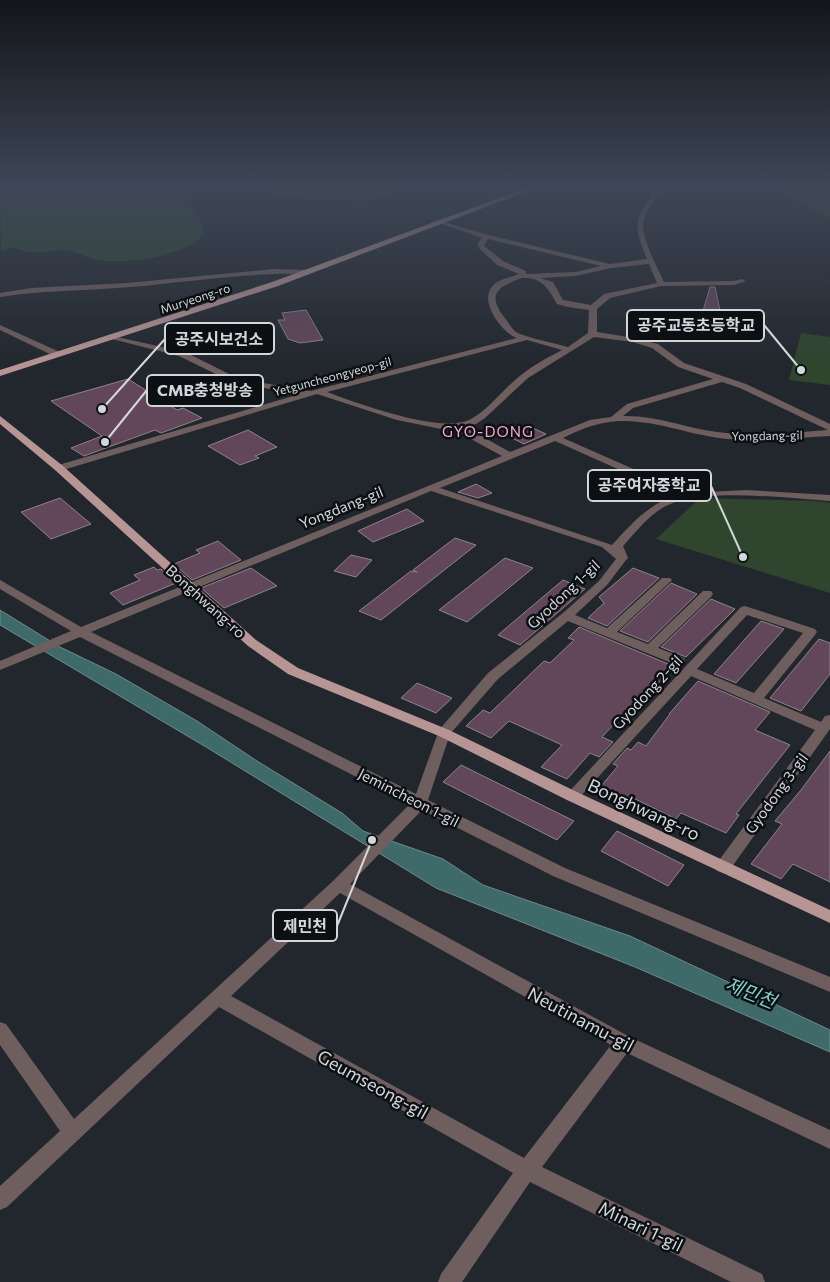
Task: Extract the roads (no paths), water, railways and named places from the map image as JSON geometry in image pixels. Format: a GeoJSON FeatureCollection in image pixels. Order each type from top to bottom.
{"type":"FeatureCollection","features":[{"type":"Feature","properties":{"kind":"main road","name":"Muryeong-ro"},"geometry":{"type":"LineString","coordinates":[[0,373],[309,272],[376,247]]}},
{"type":"Feature","properties":{"kind":"main road","name":"Bonghwang-ro"},"geometry":{"type":"LineString","coordinates":[[0,419],[59,468],[252,643],[293,671],[444,733],[572,796],[830,917]]}},
{"type":"Feature","properties":{"kind":"street"},"geometry":{"type":"LineString","coordinates":[[481,247],[492,252],[500,263],[515,268],[525,276],[550,284],[560,302],[568,305],[593,308],[607,296],[661,284],[734,284],[742,281]]}},
{"type":"Feature","properties":{"kind":"street"},"geometry":{"type":"LineString","coordinates":[[528,247],[611,266]]}},
{"type":"Feature","properties":{"kind":"street"},"geometry":{"type":"LineString","coordinates":[[646,247],[661,284]]}},
{"type":"Feature","properties":{"kind":"street"},"geometry":{"type":"LineString","coordinates":[[568,349],[513,334],[493,308],[491,298],[494,289],[501,283],[525,276],[576,274],[611,266],[652,261]]}},
{"type":"Feature","properties":{"kind":"street"},"geometry":{"type":"LineString","coordinates":[[0,295],[31,290],[126,285],[275,271],[309,272]]}},
{"type":"Feature","properties":{"kind":"street"},"geometry":{"type":"LineString","coordinates":[[108,337],[182,354],[237,381],[315,392],[396,417],[460,427],[484,414],[526,374],[589,338],[594,327],[593,308]]}},
{"type":"Feature","properties":{"kind":"street"},"geometry":{"type":"LineString","coordinates":[[0,327],[59,355]]}},
{"type":"Feature","properties":{"kind":"street"},"geometry":{"type":"LineString","coordinates":[[592,334],[634,340],[655,346],[681,365],[750,390],[830,428]]}},
{"type":"Feature","properties":{"kind":"street","name":"Yetguncheongyeop-gil"},"geometry":{"type":"LineString","coordinates":[[59,468],[315,392],[526,338]]}},
{"type":"Feature","properties":{"kind":"street","name":"Yongdang-gil"},"geometry":{"type":"LineString","coordinates":[[615,418],[630,406],[722,379]]}},
{"type":"Feature","properties":{"kind":"street","name":"Yongdang-gil"},"geometry":{"type":"LineString","coordinates":[[3,664],[189,586],[593,422],[615,418],[660,422],[696,432],[756,438],[830,433]]}},
{"type":"Feature","properties":{"kind":"street"},"geometry":{"type":"LineString","coordinates":[[460,427],[463,431],[510,456]]}},
{"type":"Feature","properties":{"kind":"street"},"geometry":{"type":"LineString","coordinates":[[556,438],[684,495]]}},
{"type":"Feature","properties":{"kind":"street","name":"Gyodong 1-gil"},"geometry":{"type":"LineString","coordinates":[[431,488],[606,545],[622,558],[603,584],[493,676],[444,733]]}},
{"type":"Feature","properties":{"kind":"street"},"geometry":{"type":"LineString","coordinates":[[622,558],[616,546],[654,510],[664,503],[684,495],[751,494],[830,498]]}},
{"type":"Feature","properties":{"kind":"street"},"geometry":{"type":"LineString","coordinates":[[609,632],[666,580]]}},
{"type":"Feature","properties":{"kind":"street","name":"Jemincheon 1-gil"},"geometry":{"type":"LineString","coordinates":[[0,584],[81,632],[559,872],[830,985]]}},
{"type":"Feature","properties":{"kind":"street"},"geometry":{"type":"LineString","coordinates":[[650,649],[707,594]]}},
{"type":"Feature","properties":{"kind":"street","name":"Gyodong 2-gil"},"geometry":{"type":"LineString","coordinates":[[572,796],[684,666],[745,610],[811,632],[756,699]]}},
{"type":"Feature","properties":{"kind":"street"},"geometry":{"type":"LineString","coordinates":[[567,616],[650,649],[756,699],[826,723]]}},
{"type":"Feature","properties":{"kind":"street","name":"Gyodong 3-gil"},"geometry":{"type":"LineString","coordinates":[[723,867],[826,723]]}},
{"type":"Feature","properties":{"kind":"street"},"geometry":{"type":"LineString","coordinates":[[0,1200],[338,885],[420,803],[444,733]]}},
{"type":"Feature","properties":{"kind":"street","name":"Neutinamu-gil"},"geometry":{"type":"LineString","coordinates":[[338,885],[624,1043],[830,1140]]}},
{"type":"Feature","properties":{"kind":"street","name":"Geumseong-gil"},"geometry":{"type":"LineString","coordinates":[[218,998],[527,1170]]}},
{"type":"Feature","properties":{"kind":"street"},"geometry":{"type":"LineString","coordinates":[[0,1030],[72,1132]]}},
{"type":"Feature","properties":{"kind":"street"},"geometry":{"type":"LineString","coordinates":[[449,1282],[527,1170],[624,1043]]}},
{"type":"Feature","properties":{"kind":"street","name":"Minari 1-gil"},"geometry":{"type":"LineString","coordinates":[[527,1170],[754,1282]]}},
{"type":"Feature","properties":{"kind":"place","name":"공주교동초등학교"},"geometry":{"type":"Point","coordinates":[801,370]}},
{"type":"Feature","properties":{"kind":"place","name":"공주시보건소"},"geometry":{"type":"Point","coordinates":[102,409]}},
{"type":"Feature","properties":{"kind":"place","name":"CMB충청방송"},"geometry":{"type":"Point","coordinates":[105,442]}},
{"type":"Feature","properties":{"kind":"place","name":"공주여자중학교"},"geometry":{"type":"Point","coordinates":[743,557]}},
{"type":"Feature","properties":{"kind":"place","name":"제민천"},"geometry":{"type":"Point","coordinates":[372,840]}},
{"type":"Feature","properties":{"kind":"district","name":"GYO-DONG"},"geometry":{"type":"Point","coordinates":[488,431]}}]}
